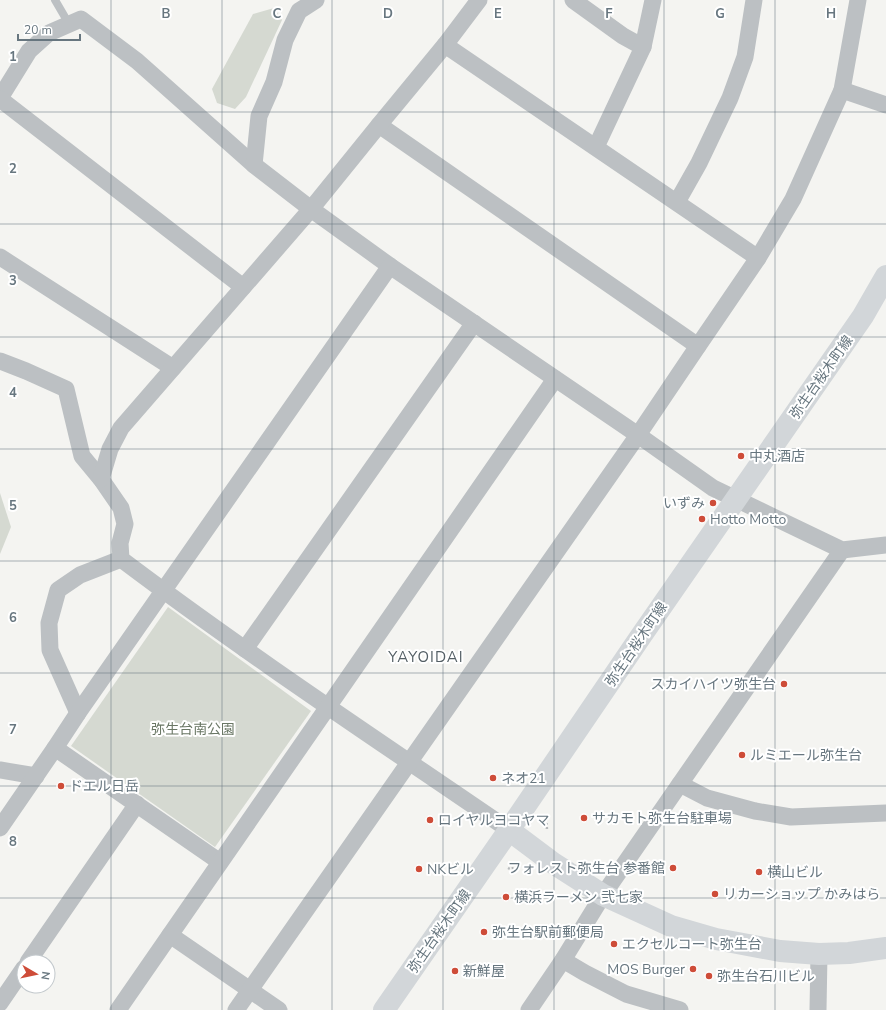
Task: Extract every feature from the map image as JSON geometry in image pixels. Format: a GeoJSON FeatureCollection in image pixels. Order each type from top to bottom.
{"type":"FeatureCollection","features":[{"type":"Feature","properties":{"kind":"main road","name":"弥生台桜木町線"},"geometry":{"type":"LineString","coordinates":[[384,1010],[641,636],[864,316],[886,276]]}},
{"type":"Feature","properties":{"kind":"main road"},"geometry":{"type":"LineString","coordinates":[[509,830],[553,863],[603,895],[671,926],[716,939],[780,951],[819,954],[849,953],[886,948]]}},
{"type":"Feature","properties":{"kind":"street"},"geometry":{"type":"LineString","coordinates":[[254,165],[259,116],[274,82],[285,40],[299,11],[316,0]]}},
{"type":"Feature","properties":{"kind":"street"},"geometry":{"type":"LineString","coordinates":[[101,479],[110,449],[121,428],[311,209],[445,46],[478,0]]}},
{"type":"Feature","properties":{"kind":"street"},"geometry":{"type":"LineString","coordinates":[[573,0],[623,36],[643,47]]}},
{"type":"Feature","properties":{"kind":"street"},"geometry":{"type":"LineString","coordinates":[[596,147],[643,47],[653,0]]}},
{"type":"Feature","properties":{"kind":"street"},"geometry":{"type":"LineString","coordinates":[[677,202],[700,163],[730,98],[745,58],[754,0]]}},
{"type":"Feature","properties":{"kind":"street"},"geometry":{"type":"LineString","coordinates":[[236,1010],[638,435],[758,258],[793,199],[842,90],[858,0]]}},
{"type":"Feature","properties":{"kind":"street"},"geometry":{"type":"LineString","coordinates":[[243,288],[0,98],[29,51],[50,33],[81,19],[137,60],[254,165],[311,209],[390,266],[713,488],[842,550],[886,545]]}},
{"type":"Feature","properties":{"kind":"street"},"geometry":{"type":"LineString","coordinates":[[445,46],[758,258]]}},
{"type":"Feature","properties":{"kind":"street"},"geometry":{"type":"LineString","coordinates":[[842,90],[886,105]]}},
{"type":"Feature","properties":{"kind":"street"},"geometry":{"type":"LineString","coordinates":[[379,125],[698,346]]}},
{"type":"Feature","properties":{"kind":"street"},"geometry":{"type":"LineString","coordinates":[[0,257],[174,368]]}},
{"type":"Feature","properties":{"kind":"street"},"geometry":{"type":"LineString","coordinates":[[0,828],[78,713],[390,266]]}},
{"type":"Feature","properties":{"kind":"street"},"geometry":{"type":"LineString","coordinates":[[245,649],[474,323]]}},
{"type":"Feature","properties":{"kind":"street"},"geometry":{"type":"LineString","coordinates":[[0,361],[66,389],[82,456],[101,479],[121,508],[125,524],[120,543],[121,559],[327,707],[509,830]]}},
{"type":"Feature","properties":{"kind":"street"},"geometry":{"type":"LineString","coordinates":[[118,1010],[555,379]]}},
{"type":"Feature","properties":{"kind":"street"},"geometry":{"type":"LineString","coordinates":[[529,1010],[563,960],[603,895],[842,550]]}},
{"type":"Feature","properties":{"kind":"street"},"geometry":{"type":"LineString","coordinates":[[78,713],[50,650],[49,623],[58,590],[80,575],[121,559]]}},
{"type":"Feature","properties":{"kind":"street"},"geometry":{"type":"LineString","coordinates":[[55,748],[220,862]]}},
{"type":"Feature","properties":{"kind":"street"},"geometry":{"type":"LineString","coordinates":[[0,770],[36,776]]}},
{"type":"Feature","properties":{"kind":"street"},"geometry":{"type":"LineString","coordinates":[[680,784],[707,798],[755,811],[791,817],[886,813]]}},
{"type":"Feature","properties":{"kind":"street"},"geometry":{"type":"LineString","coordinates":[[34,954],[137,804]]}},
{"type":"Feature","properties":{"kind":"street"},"geometry":{"type":"LineString","coordinates":[[170,935],[279,1010]]}},
{"type":"Feature","properties":{"kind":"street"},"geometry":{"type":"LineString","coordinates":[[818,1010],[819,954]]}},
{"type":"Feature","properties":{"kind":"street"},"geometry":{"type":"LineString","coordinates":[[563,960],[626,994],[680,1010]]}},
{"type":"Feature","properties":{"kind":"street"},"geometry":{"type":"LineString","coordinates":[[0,1003],[16,980]]}},
{"type":"Feature","properties":{"kind":"lane"},"geometry":{"type":"LineString","coordinates":[[55,0],[69,24]]}},
{"type":"Feature","properties":{"kind":"path"},"geometry":{"type":"LineString","coordinates":[[528,802],[546,813],[546,830],[552,834]]}},
{"type":"Feature","properties":{"kind":"green space"},"geometry":{"type":"Polygon","coordinates":[[[274,8],[282,20],[246,97],[235,109],[217,103],[212,89],[253,14],[274,8]]]}},
{"type":"Feature","properties":{"kind":"green space"},"geometry":{"type":"Polygon","coordinates":[[[0,493],[11,527],[0,554],[0,493]]]}},
{"type":"Feature","properties":{"kind":"green space","name":"弥生台南公園"},"geometry":{"type":"Polygon","coordinates":[[[168,607],[311,711],[215,847],[71,746],[168,607]]]}},
{"type":"Feature","properties":{"kind":"place","name":"中丸酒店"},"geometry":{"type":"Point","coordinates":[741,456]}},
{"type":"Feature","properties":{"kind":"place","name":"いずみ"},"geometry":{"type":"Point","coordinates":[713,503]}},
{"type":"Feature","properties":{"kind":"place","name":"Hotto Motto"},"geometry":{"type":"Point","coordinates":[702,519]}},
{"type":"Feature","properties":{"kind":"place","name":"スカイハイツ弥生台"},"geometry":{"type":"Point","coordinates":[784,684]}},
{"type":"Feature","properties":{"kind":"place","name":"ルミエール弥生台"},"geometry":{"type":"Point","coordinates":[742,755]}},
{"type":"Feature","properties":{"kind":"place","name":"ネオ21"},"geometry":{"type":"Point","coordinates":[493,778]}},
{"type":"Feature","properties":{"kind":"place","name":"ドエル日岳"},"geometry":{"type":"Point","coordinates":[61,786]}},
{"type":"Feature","properties":{"kind":"place","name":"サカモト弥生台駐車場"},"geometry":{"type":"Point","coordinates":[584,818]}},
{"type":"Feature","properties":{"kind":"place","name":"ロイヤルヨコヤマ"},"geometry":{"type":"Point","coordinates":[430,820]}},
{"type":"Feature","properties":{"kind":"place","name":"フォレスト弥生台 参番館"},"geometry":{"type":"Point","coordinates":[673,868]}},
{"type":"Feature","properties":{"kind":"place","name":"NKビル"},"geometry":{"type":"Point","coordinates":[419,869]}},
{"type":"Feature","properties":{"kind":"place","name":"横山ビル"},"geometry":{"type":"Point","coordinates":[759,872]}},
{"type":"Feature","properties":{"kind":"place","name":"リカーショップ かみはら"},"geometry":{"type":"Point","coordinates":[715,894]}},
{"type":"Feature","properties":{"kind":"place","name":"横浜ラーメン 弐七家"},"geometry":{"type":"Point","coordinates":[506,897]}},
{"type":"Feature","properties":{"kind":"place","name":"弥生台駅前郵便局"},"geometry":{"type":"Point","coordinates":[484,932]}},
{"type":"Feature","properties":{"kind":"place","name":"エクセルコート弥生台"},"geometry":{"type":"Point","coordinates":[614,944]}},
{"type":"Feature","properties":{"kind":"place","name":"MOS Burger"},"geometry":{"type":"Point","coordinates":[693,969]}},
{"type":"Feature","properties":{"kind":"place","name":"新鮮屋"},"geometry":{"type":"Point","coordinates":[455,971]}},
{"type":"Feature","properties":{"kind":"place","name":"弥生台石川ビル"},"geometry":{"type":"Point","coordinates":[709,976]}},
{"type":"Feature","properties":{"kind":"district","name":"YAYOIDAI"},"geometry":{"type":"Point","coordinates":[426,657]}}]}
